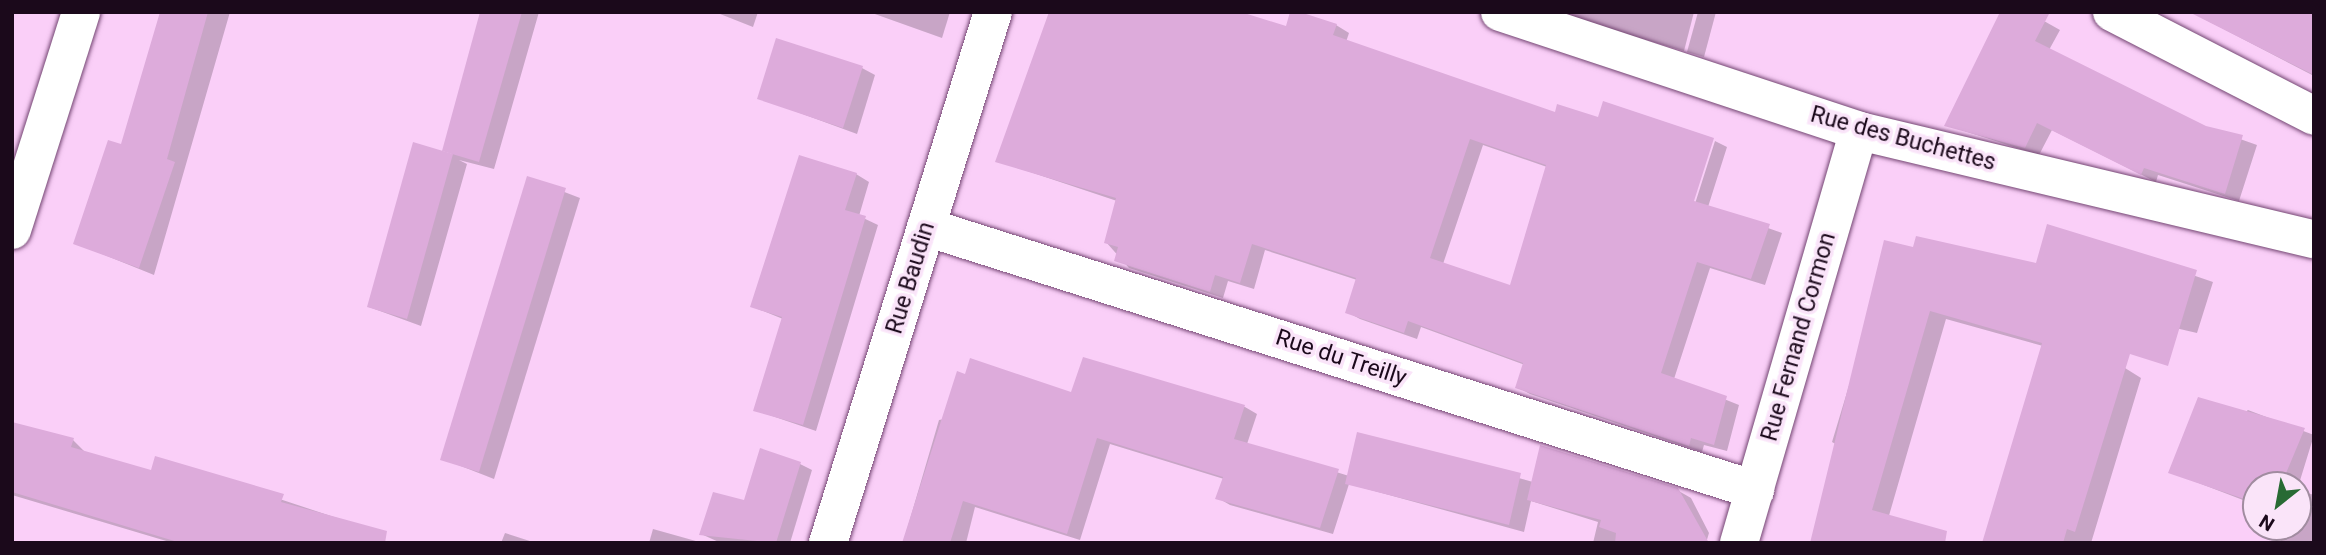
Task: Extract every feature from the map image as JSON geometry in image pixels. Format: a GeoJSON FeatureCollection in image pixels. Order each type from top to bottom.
{"type":"FeatureCollection","features":[{"type":"Feature","properties":{"kind":"street"},"geometry":{"type":"LineString","coordinates":[[12,230],[81,12]]}},
{"type":"Feature","properties":{"kind":"street","name":"Rue Baudin"},"geometry":{"type":"LineString","coordinates":[[828,543],[993,12]]}},
{"type":"Feature","properties":{"kind":"street","name":"Rue des Buchettes"},"geometry":{"type":"LineString","coordinates":[[1500,12],[1859,131],[2314,239]]}},
{"type":"Feature","properties":{"kind":"street"},"geometry":{"type":"LineString","coordinates":[[2112,12],[2314,116]]}},
{"type":"Feature","properties":{"kind":"street","name":"Rue Fernand Cormon"},"geometry":{"type":"LineString","coordinates":[[1739,543],[1859,131]]}},
{"type":"Feature","properties":{"kind":"street","name":"Rue du Treilly"},"geometry":{"type":"LineString","coordinates":[[926,227],[1755,489]]}},
{"type":"Feature","properties":{"kind":"building"},"geometry":{"type":"Polygon","coordinates":[[[160,12],[208,12],[167,159],[175,162],[139,268],[73,244],[108,140],[121,144],[160,12]]]}},
{"type":"Feature","properties":{"kind":"building"},"geometry":{"type":"Polygon","coordinates":[[[480,12],[522,12],[479,162],[442,151],[480,12]]]}},
{"type":"Feature","properties":{"kind":"building"},"geometry":{"type":"Polygon","coordinates":[[[1049,12],[1241,12],[1286,26],[1290,12],[1300,12],[1337,24],[1333,35],[1555,112],[1557,104],[1598,117],[1603,101],[1714,138],[1694,201],[1770,224],[1751,279],[1697,262],[1661,373],[1727,396],[1714,445],[1691,438],[1689,446],[1515,388],[1523,363],[1408,321],[1404,333],[1345,313],[1356,278],[1252,244],[1240,283],[1215,275],[1210,292],[1114,261],[1118,247],[1104,243],[1116,198],[995,162],[1049,12]],[[1470,139],[1430,258],[1510,285],[1546,165],[1470,139]]]}},
{"type":"Feature","properties":{"kind":"building"},"geometry":{"type":"Polygon","coordinates":[[[2000,12],[2050,12],[2035,41],[2206,126],[2243,135],[2225,194],[2144,168],[2141,175],[2037,123],[2025,148],[1944,126],[2000,12]]]}},
{"type":"Feature","properties":{"kind":"building"},"geometry":{"type":"Polygon","coordinates":[[[2189,12],[2314,12],[2314,75],[2189,12]]]}},
{"type":"Feature","properties":{"kind":"building"},"geometry":{"type":"Polygon","coordinates":[[[776,38],[863,66],[843,128],[757,99],[776,38]]]}},
{"type":"Feature","properties":{"kind":"building"},"geometry":{"type":"Polygon","coordinates":[[[413,142],[453,154],[407,319],[367,307],[413,142]]]}},
{"type":"Feature","properties":{"kind":"building"},"geometry":{"type":"Polygon","coordinates":[[[799,155],[857,173],[845,210],[866,216],[803,425],[753,411],[782,317],[750,307],[799,155]]]}},
{"type":"Feature","properties":{"kind":"building"},"geometry":{"type":"Polygon","coordinates":[[[527,176],[566,188],[479,472],[440,460],[527,176]]]}},
{"type":"Feature","properties":{"kind":"building"},"geometry":{"type":"Polygon","coordinates":[[[2047,224],[2197,270],[2168,366],[2130,354],[2075,532],[2067,529],[2063,543],[1982,543],[2042,343],[1930,311],[1872,510],[1947,531],[1945,543],[1810,543],[1884,240],[1913,247],[1916,236],[2036,263],[2047,224]]]}},
{"type":"Feature","properties":{"kind":"building"},"geometry":{"type":"Polygon","coordinates":[[[1083,357],[1245,405],[1234,439],[1339,469],[1320,528],[1215,499],[1223,477],[1097,438],[1067,534],[963,501],[950,543],[902,543],[957,371],[965,374],[970,358],[1071,392],[1083,357]]]}},
{"type":"Feature","properties":{"kind":"building"},"geometry":{"type":"Polygon","coordinates":[[[2198,397],[2305,428],[2287,471],[2242,471],[2242,498],[2168,473],[2198,397]]]}},
{"type":"Feature","properties":{"kind":"building"},"geometry":{"type":"Polygon","coordinates":[[[12,422],[74,438],[71,447],[151,470],[155,456],[284,494],[281,502],[387,531],[385,543],[181,543],[12,492],[12,422]]]}},
{"type":"Feature","properties":{"kind":"building"},"geometry":{"type":"Polygon","coordinates":[[[1357,432],[1521,473],[1509,525],[1345,484],[1357,432]]]}},
{"type":"Feature","properties":{"kind":"building"},"geometry":{"type":"Polygon","coordinates":[[[1540,445],[1678,488],[1709,543],[1615,543],[1616,533],[1599,527],[1601,520],[1527,500],[1540,445]]]}},
{"type":"Feature","properties":{"kind":"building"},"geometry":{"type":"Polygon","coordinates":[[[760,448],[801,462],[776,543],[699,535],[713,492],[744,500],[760,448]]]}}]}
